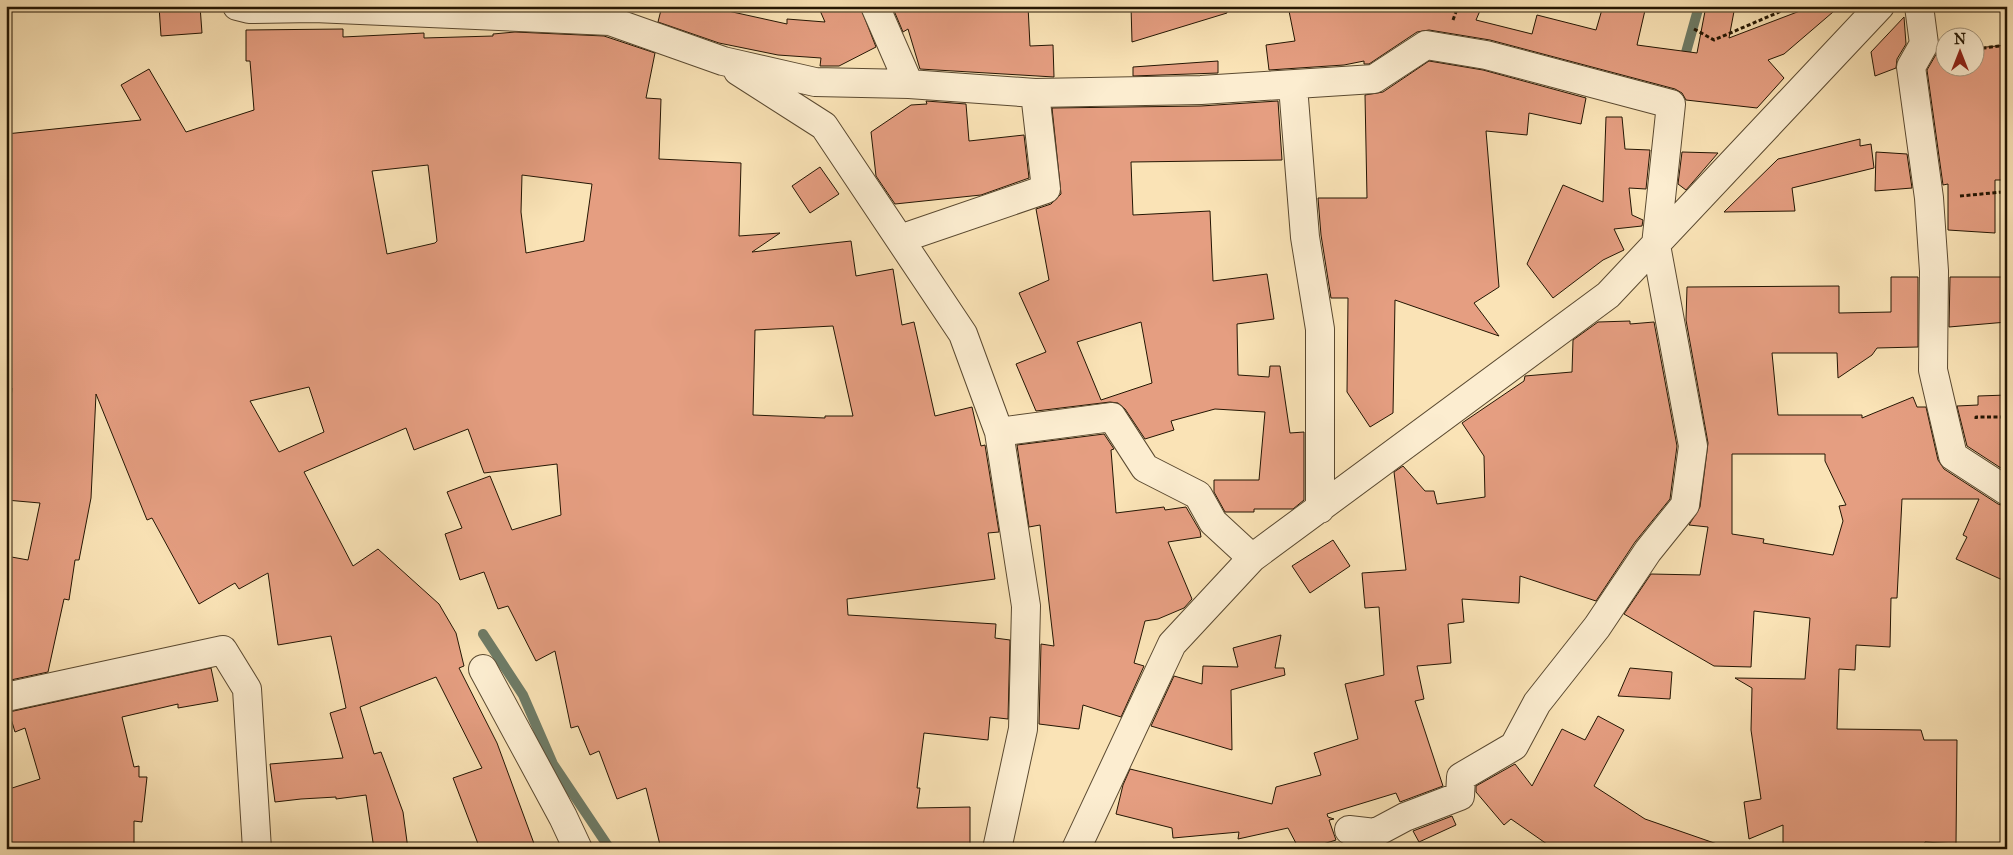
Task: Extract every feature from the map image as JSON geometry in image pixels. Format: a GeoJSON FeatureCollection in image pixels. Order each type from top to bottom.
{"type":"FeatureCollection","features":[{"type":"Feature","properties":{"kind":"street"},"geometry":{"type":"LineString","coordinates":[[237,6],[249,9],[314,7],[610,21],[723,62],[815,82],[909,84],[1035,93],[1201,90],[1374,80],[1426,45],[1486,55],[1671,104],[1656,245],[1693,446],[1685,505],[1648,551],[1597,627],[1537,703],[1514,746],[1461,777],[1460,796],[1405,817],[1366,837]]}},
{"type":"Feature","properties":{"kind":"street"},"geometry":{"type":"LineString","coordinates":[[875,6],[909,84]]}},
{"type":"Feature","properties":{"kind":"street"},"geometry":{"type":"LineString","coordinates":[[1076,849],[1172,644],[1252,558],[1608,295],[1880,6]]}},
{"type":"Feature","properties":{"kind":"street"},"geometry":{"type":"LineString","coordinates":[[1919,6],[1924,44],[1912,67],[1929,198],[1934,271],[1933,370],[1943,422],[1953,456],[2007,491]]}},
{"type":"Feature","properties":{"kind":"street"},"geometry":{"type":"LineString","coordinates":[[723,62],[824,126],[963,334],[999,432],[1026,606],[1023,729],[997,849]]}},
{"type":"Feature","properties":{"kind":"street"},"geometry":{"type":"LineString","coordinates":[[1293,86],[1305,237],[1320,329],[1320,509]]}},
{"type":"Feature","properties":{"kind":"street"},"geometry":{"type":"LineString","coordinates":[[900,239],[1046,189],[1035,93]]}},
{"type":"Feature","properties":{"kind":"street"},"geometry":{"type":"LineString","coordinates":[[999,432],[1112,417],[1145,468],[1198,496],[1213,522],[1252,558]]}},
{"type":"Feature","properties":{"kind":"street"},"geometry":{"type":"LineString","coordinates":[[6,697],[223,650],[248,689],[257,849]]}},
{"type":"Feature","properties":{"kind":"street"},"geometry":{"type":"LineString","coordinates":[[483,669],[563,817],[578,849]]}},
{"type":"Feature","properties":{"kind":"path"},"geometry":{"type":"LineString","coordinates":[[1694,29],[1714,40],[1793,6]]}},
{"type":"Feature","properties":{"kind":"path"},"geometry":{"type":"LineString","coordinates":[[1986,48],[2007,45]]}},
{"type":"Feature","properties":{"kind":"path"},"geometry":{"type":"LineString","coordinates":[[1929,198],[2002,192],[2007,188]]}},
{"type":"Feature","properties":{"kind":"path"},"geometry":{"type":"LineString","coordinates":[[2002,192],[2007,201]]}},
{"type":"Feature","properties":{"kind":"building"},"geometry":{"type":"Polygon","coordinates":[[[159,6],[200,6],[202,33],[161,36],[159,6]]]}},
{"type":"Feature","properties":{"kind":"building"},"geometry":{"type":"Polygon","coordinates":[[[662,6],[729,6],[728,11],[787,24],[787,19],[825,22],[818,6],[860,6],[876,47],[839,66],[820,66],[821,58],[778,55],[719,43],[658,22],[662,6]]]}},
{"type":"Feature","properties":{"kind":"building"},"geometry":{"type":"Polygon","coordinates":[[[892,6],[1028,6],[1030,46],[1053,45],[1054,77],[920,69],[908,29],[903,32],[892,6]]]}},
{"type":"Feature","properties":{"kind":"building"},"geometry":{"type":"Polygon","coordinates":[[[1131,6],[1226,6],[1227,13],[1132,42],[1131,6]]]}},
{"type":"Feature","properties":{"kind":"building"},"geometry":{"type":"Polygon","coordinates":[[[1288,6],[1482,6],[1476,20],[1532,34],[1537,15],[1596,30],[1603,6],[1646,6],[1637,45],[1697,53],[1706,6],[1735,6],[1729,38],[1813,6],[1840,6],[1784,54],[1768,60],[1784,78],[1757,108],[1686,100],[1682,93],[1675,89],[1490,40],[1429,30],[1417,32],[1369,64],[1364,64],[1364,61],[1344,65],[1269,70],[1266,45],[1295,41],[1288,6]]]}},
{"type":"Feature","properties":{"kind":"building"},"geometry":{"type":"Polygon","coordinates":[[[1904,17],[1906,44],[1897,59],[1896,68],[1875,76],[1871,52],[1904,17]]]}},
{"type":"Feature","properties":{"kind":"building"},"geometry":{"type":"Polygon","coordinates":[[[343,29],[343,37],[424,33],[424,38],[493,36],[493,34],[515,32],[604,36],[655,53],[646,98],[661,99],[659,159],[741,163],[739,236],[780,233],[752,252],[851,241],[856,276],[893,269],[902,325],[914,322],[935,416],[972,407],[981,446],[985,445],[999,532],[988,533],[995,579],[847,599],[848,615],[996,624],[995,638],[1010,640],[1008,719],[990,717],[988,740],[924,733],[917,788],[920,788],[917,808],[970,807],[970,849],[661,849],[646,788],[617,799],[599,751],[590,755],[578,726],[571,728],[555,651],[536,661],[508,606],[498,609],[484,572],[460,580],[445,534],[462,528],[447,492],[490,476],[512,530],[561,515],[557,464],[484,473],[468,429],[414,450],[406,428],[304,472],[353,566],[378,549],[439,604],[456,633],[464,666],[459,668],[497,743],[536,849],[480,849],[453,778],[482,768],[436,677],[360,707],[374,754],[381,752],[403,812],[408,849],[374,849],[366,795],[336,799],[336,797],[275,802],[270,764],[343,758],[330,713],[346,708],[331,636],[278,645],[268,573],[239,589],[235,583],[199,604],[152,518],[147,520],[96,394],[91,498],[79,560],[75,560],[69,600],[64,599],[48,672],[6,681],[6,556],[28,560],[40,503],[6,500],[6,459],[12,388],[6,388],[6,134],[141,120],[121,85],[149,69],[186,132],[254,110],[250,61],[246,61],[246,30],[343,29]],[[428,165],[372,171],[387,254],[435,243],[437,241],[428,165]],[[522,175],[521,212],[526,253],[584,241],[592,184],[522,175]],[[833,326],[755,330],[753,415],[825,418],[825,416],[853,416],[833,326]],[[309,387],[250,401],[279,452],[324,432],[309,387]]]}},
{"type":"Feature","properties":{"kind":"building"},"geometry":{"type":"Polygon","coordinates":[[[2007,45],[2007,180],[1995,180],[1995,233],[1948,230],[1948,184],[1943,185],[1927,70],[1936,54],[1936,78],[1986,78],[1986,47],[2007,45]]]}},
{"type":"Feature","properties":{"kind":"building"},"geometry":{"type":"Polygon","coordinates":[[[1218,61],[1218,73],[1133,76],[1133,67],[1218,61]]]}},
{"type":"Feature","properties":{"kind":"building"},"geometry":{"type":"Polygon","coordinates":[[[1429,61],[1483,70],[1586,98],[1581,124],[1529,113],[1527,135],[1486,131],[1499,287],[1474,303],[1499,336],[1395,300],[1393,413],[1370,427],[1347,392],[1348,298],[1331,298],[1321,235],[1318,198],[1367,198],[1365,95],[1383,92],[1429,61]]]}},
{"type":"Feature","properties":{"kind":"building"},"geometry":{"type":"Polygon","coordinates":[[[926,101],[966,104],[969,141],[1024,135],[1029,178],[981,195],[895,204],[876,176],[871,132],[911,105],[927,104],[926,101]]]}},
{"type":"Feature","properties":{"kind":"building"},"geometry":{"type":"Polygon","coordinates":[[[1278,101],[1282,160],[1131,162],[1133,215],[1210,211],[1213,281],[1267,274],[1274,319],[1237,324],[1238,375],[1269,377],[1270,366],[1280,366],[1290,433],[1304,432],[1304,500],[1293,509],[1254,509],[1254,512],[1225,512],[1214,492],[1214,480],[1259,480],[1265,412],[1215,409],[1171,421],[1174,430],[1145,439],[1125,409],[1118,403],[1110,402],[1036,411],[1016,364],[1046,352],[1019,293],[1049,280],[1036,209],[1051,204],[1061,194],[1052,108],[1201,106],[1278,101]],[[1141,322],[1077,342],[1101,400],[1152,383],[1141,322]]]}},
{"type":"Feature","properties":{"kind":"building"},"geometry":{"type":"Polygon","coordinates":[[[1606,117],[1622,117],[1625,149],[1650,150],[1646,189],[1629,188],[1632,215],[1643,220],[1642,226],[1614,229],[1624,250],[1603,260],[1553,298],[1527,264],[1563,185],[1603,202],[1606,117]]]}},
{"type":"Feature","properties":{"kind":"building"},"geometry":{"type":"Polygon","coordinates":[[[1860,139],[1860,146],[1871,144],[1874,168],[1792,188],[1795,211],[1724,212],[1778,159],[1860,139]]]}},
{"type":"Feature","properties":{"kind":"building"},"geometry":{"type":"Polygon","coordinates":[[[1682,152],[1718,153],[1686,190],[1678,184],[1682,152]]]}},
{"type":"Feature","properties":{"kind":"building"},"geometry":{"type":"Polygon","coordinates":[[[1876,152],[1907,154],[1912,188],[1875,191],[1876,152]]]}},
{"type":"Feature","properties":{"kind":"building"},"geometry":{"type":"Polygon","coordinates":[[[820,167],[839,194],[810,213],[792,186],[820,167]]]}},
{"type":"Feature","properties":{"kind":"building"},"geometry":{"type":"Polygon","coordinates":[[[1891,277],[1918,277],[1918,347],[1877,348],[1872,355],[1838,378],[1837,353],[1772,353],[1778,415],[1862,415],[1862,418],[1913,397],[1917,407],[1926,407],[1938,460],[1944,469],[1998,504],[2007,507],[2007,582],[1956,559],[1967,537],[1963,535],[1979,499],[1902,499],[1897,598],[1891,598],[1890,647],[1856,645],[1855,670],[1839,669],[1837,729],[1921,730],[1924,740],[1957,740],[1956,844],[1925,842],[1923,849],[1886,849],[1857,844],[1825,845],[1825,849],[1783,849],[1783,825],[1749,839],[1744,802],[1761,799],[1751,730],[1752,688],[1735,678],[1805,679],[1810,618],[1754,611],[1751,667],[1714,666],[1624,614],[1651,574],[1700,575],[1708,527],[1689,525],[1700,507],[1708,443],[1686,320],[1687,287],[1839,286],[1839,313],[1891,312],[1891,277]],[[1732,454],[1732,534],[1764,539],[1763,543],[1833,555],[1843,521],[1839,506],[1846,505],[1825,461],[1825,454],[1732,454]]]}},
{"type":"Feature","properties":{"kind":"building"},"geometry":{"type":"Polygon","coordinates":[[[1950,277],[2007,277],[2007,322],[1949,327],[1950,277]]]}},
{"type":"Feature","properties":{"kind":"building"},"geometry":{"type":"Polygon","coordinates":[[[1630,321],[1630,324],[1654,322],[1677,446],[1670,499],[1635,542],[1596,601],[1520,576],[1519,603],[1462,599],[1464,622],[1448,624],[1451,663],[1417,666],[1424,699],[1415,701],[1443,786],[1400,802],[1396,793],[1327,814],[1328,817],[1334,819],[1329,820],[1336,840],[1307,849],[1299,849],[1288,828],[1238,839],[1239,832],[1173,838],[1172,828],[1116,814],[1123,785],[1130,769],[1272,804],[1276,787],[1321,775],[1314,753],[1358,739],[1345,684],[1384,675],[1379,607],[1365,608],[1362,573],[1406,570],[1394,472],[1403,466],[1425,491],[1434,491],[1437,504],[1485,497],[1484,456],[1462,423],[1524,381],[1525,376],[1572,372],[1573,340],[1598,322],[1630,321]]]}},
{"type":"Feature","properties":{"kind":"building"},"geometry":{"type":"Polygon","coordinates":[[[2007,395],[2007,472],[1967,446],[1957,406],[1978,405],[1978,396],[2007,395]]]}},
{"type":"Feature","properties":{"kind":"building"},"geometry":{"type":"Polygon","coordinates":[[[1104,434],[1114,449],[1111,450],[1116,513],[1164,507],[1165,510],[1186,507],[1200,531],[1201,537],[1168,542],[1192,599],[1184,608],[1158,619],[1145,621],[1134,663],[1144,666],[1121,717],[1083,705],[1079,729],[1039,724],[1041,644],[1054,646],[1040,525],[1029,527],[1017,445],[1104,434]]]}},
{"type":"Feature","properties":{"kind":"building"},"geometry":{"type":"Polygon","coordinates":[[[1333,540],[1350,566],[1310,593],[1292,566],[1333,540]]]}},
{"type":"Feature","properties":{"kind":"building"},"geometry":{"type":"Polygon","coordinates":[[[1281,635],[1275,668],[1284,668],[1285,675],[1231,690],[1232,750],[1151,726],[1174,676],[1202,684],[1203,666],[1238,667],[1233,648],[1281,635]]]}},
{"type":"Feature","properties":{"kind":"building"},"geometry":{"type":"Polygon","coordinates":[[[211,668],[218,701],[178,708],[178,704],[122,717],[134,767],[139,766],[139,777],[147,777],[142,822],[134,821],[134,849],[6,849],[6,790],[40,779],[25,728],[15,732],[9,712],[211,668]]]}},
{"type":"Feature","properties":{"kind":"building"},"geometry":{"type":"Polygon","coordinates":[[[1630,668],[1672,672],[1670,699],[1618,696],[1630,668]]]}},
{"type":"Feature","properties":{"kind":"building"},"geometry":{"type":"Polygon","coordinates":[[[1598,716],[1624,730],[1594,786],[1645,819],[1720,845],[1719,849],[1554,849],[1511,819],[1504,825],[1476,792],[1476,786],[1515,764],[1532,786],[1562,729],[1585,740],[1598,716]]]}},
{"type":"Feature","properties":{"kind":"building"},"geometry":{"type":"Polygon","coordinates":[[[1452,816],[1456,825],[1419,842],[1413,831],[1452,816]]]}},
{"type":"Feature","properties":{"kind":"waterway"},"geometry":{"type":"LineString","coordinates":[[1683,63],[1699,6]]}},
{"type":"Feature","properties":{"kind":"waterway"},"geometry":{"type":"LineString","coordinates":[[483,634],[523,695],[553,764],[610,849]]}}]}
